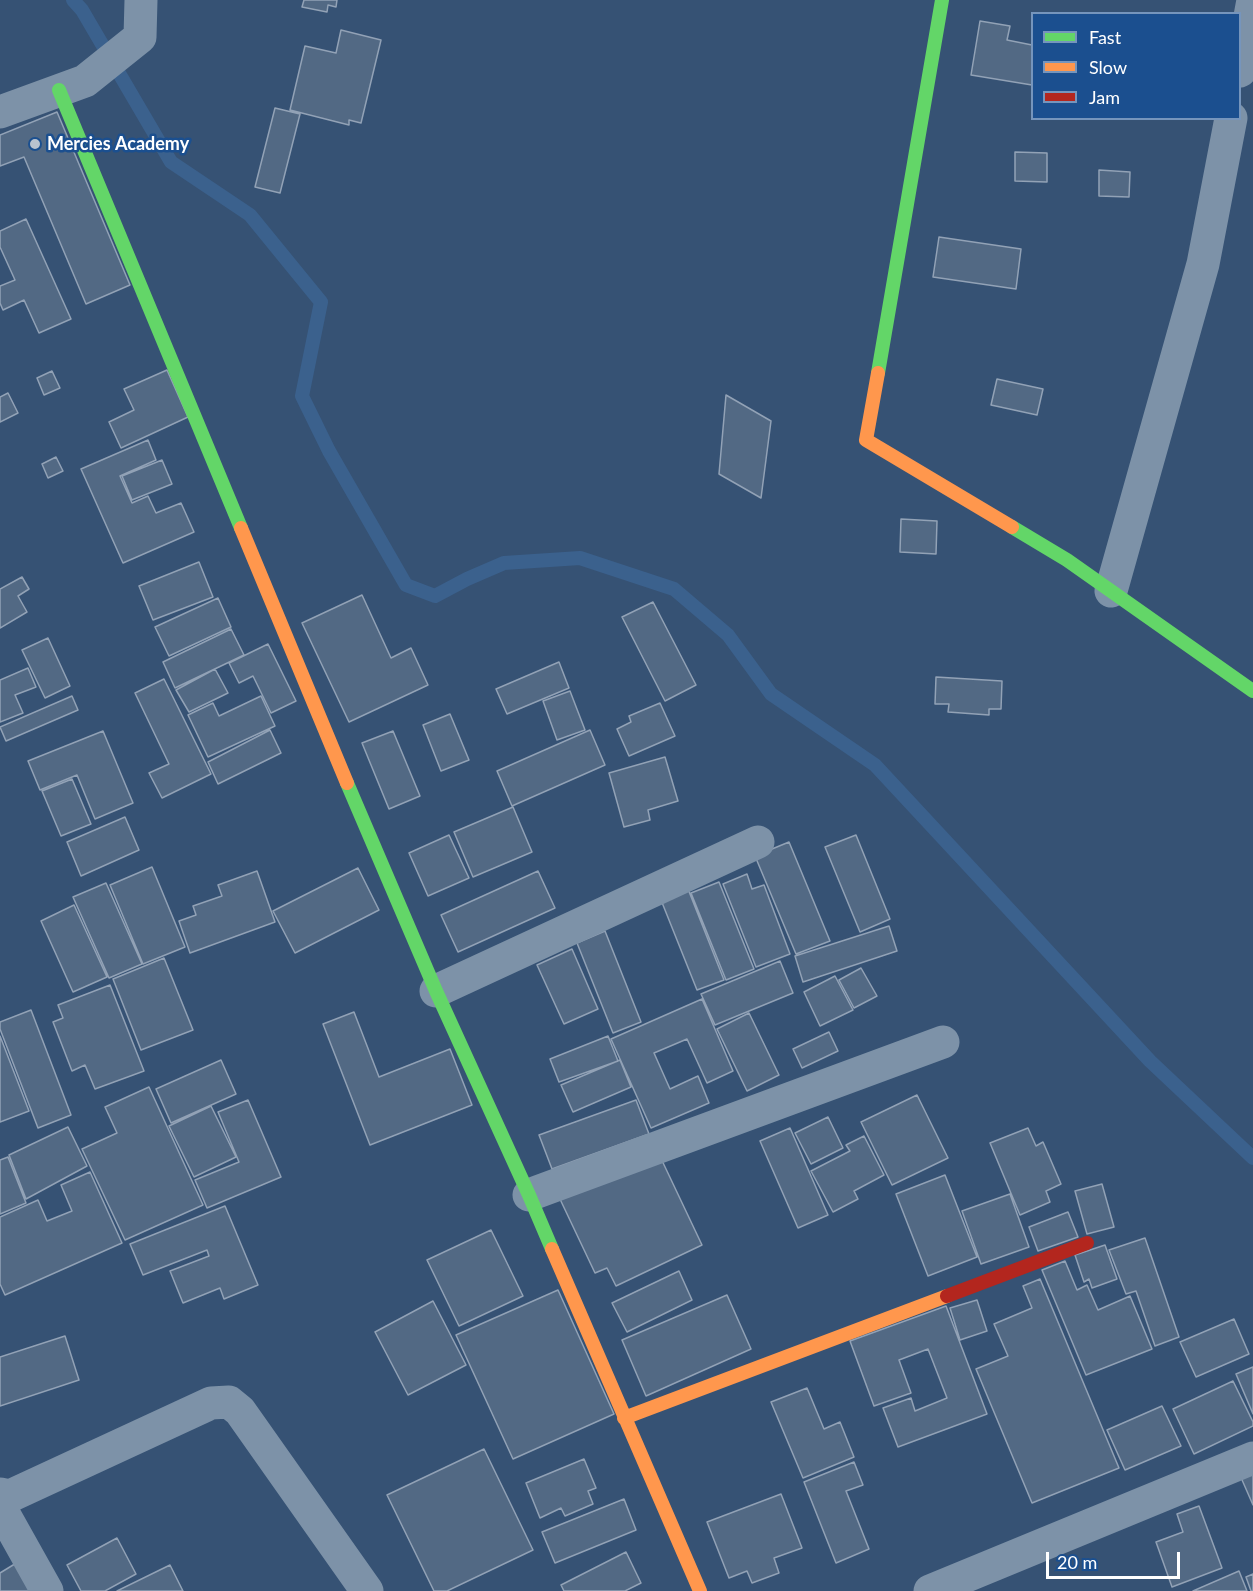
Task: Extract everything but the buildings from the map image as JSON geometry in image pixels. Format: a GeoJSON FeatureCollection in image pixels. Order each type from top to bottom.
{"type":"FeatureCollection","features":[{"type":"Feature","properties":{"kind":"street"},"geometry":{"type":"LineString","coordinates":[[0,112],[72,85],[140,37],[141,0]]}},
{"type":"Feature","properties":{"kind":"street"},"geometry":{"type":"LineString","coordinates":[[942,0],[866,440],[1066,560],[1253,691]]}},
{"type":"Feature","properties":{"kind":"street"},"geometry":{"type":"LineString","coordinates":[[1241,61],[1253,0]]}},
{"type":"Feature","properties":{"kind":"street"},"geometry":{"type":"LineString","coordinates":[[72,85],[331,745],[436,991],[529,1195],[700,1591]]}},
{"type":"Feature","properties":{"kind":"street"},"geometry":{"type":"LineString","coordinates":[[1111,591],[1203,264],[1231,120]]}},
{"type":"Feature","properties":{"kind":"street"},"geometry":{"type":"LineString","coordinates":[[436,991],[758,842]]}},
{"type":"Feature","properties":{"kind":"street"},"geometry":{"type":"LineString","coordinates":[[529,1195],[943,1042]]}},
{"type":"Feature","properties":{"kind":"street"},"geometry":{"type":"LineString","coordinates":[[624,1418],[1087,1243]]}},
{"type":"Feature","properties":{"kind":"street"},"geometry":{"type":"LineString","coordinates":[[0,1494],[10,1496],[211,1403],[229,1402],[240,1411],[367,1591]]}},
{"type":"Feature","properties":{"kind":"street"},"geometry":{"type":"LineString","coordinates":[[930,1591],[1253,1458]]}},
{"type":"Feature","properties":{"kind":"street"},"geometry":{"type":"LineString","coordinates":[[0,1507],[47,1591]]}},
{"type":"Feature","properties":{"kind":"waterway"},"geometry":{"type":"LineString","coordinates":[[73,0],[82,10],[171,162],[250,215],[321,302],[302,396],[329,451],[406,585],[435,596],[504,563],[580,558],[674,589],[728,635],[771,694],[875,765],[1150,1061],[1253,1158]]}},
{"type":"Feature","properties":{"kind":"traffic: fast"},"geometry":{"type":"LineString","coordinates":[[878,373],[942,0]]}},
{"type":"Feature","properties":{"kind":"traffic: fast"},"geometry":{"type":"LineString","coordinates":[[59,90],[241,528]]}},
{"type":"Feature","properties":{"kind":"traffic: fast"},"geometry":{"type":"LineString","coordinates":[[1012,527],[1067,560],[1253,691]]}},
{"type":"Feature","properties":{"kind":"traffic: fast"},"geometry":{"type":"LineString","coordinates":[[347,783],[436,991],[552,1249]]}},
{"type":"Feature","properties":{"kind":"traffic: slow"},"geometry":{"type":"LineString","coordinates":[[878,373],[866,440],[1012,527]]}},
{"type":"Feature","properties":{"kind":"traffic: slow"},"geometry":{"type":"LineString","coordinates":[[241,528],[347,783]]}},
{"type":"Feature","properties":{"kind":"traffic: slow"},"geometry":{"type":"LineString","coordinates":[[552,1249],[700,1591]]}},
{"type":"Feature","properties":{"kind":"traffic: slow"},"geometry":{"type":"LineString","coordinates":[[624,1418],[947,1296]]}},
{"type":"Feature","properties":{"kind":"traffic: jam"},"geometry":{"type":"LineString","coordinates":[[947,1296],[1087,1243]]}},
{"type":"Feature","properties":{"kind":"place","name":"Mercies Academy"},"geometry":{"type":"Point","coordinates":[35,144]}}]}
